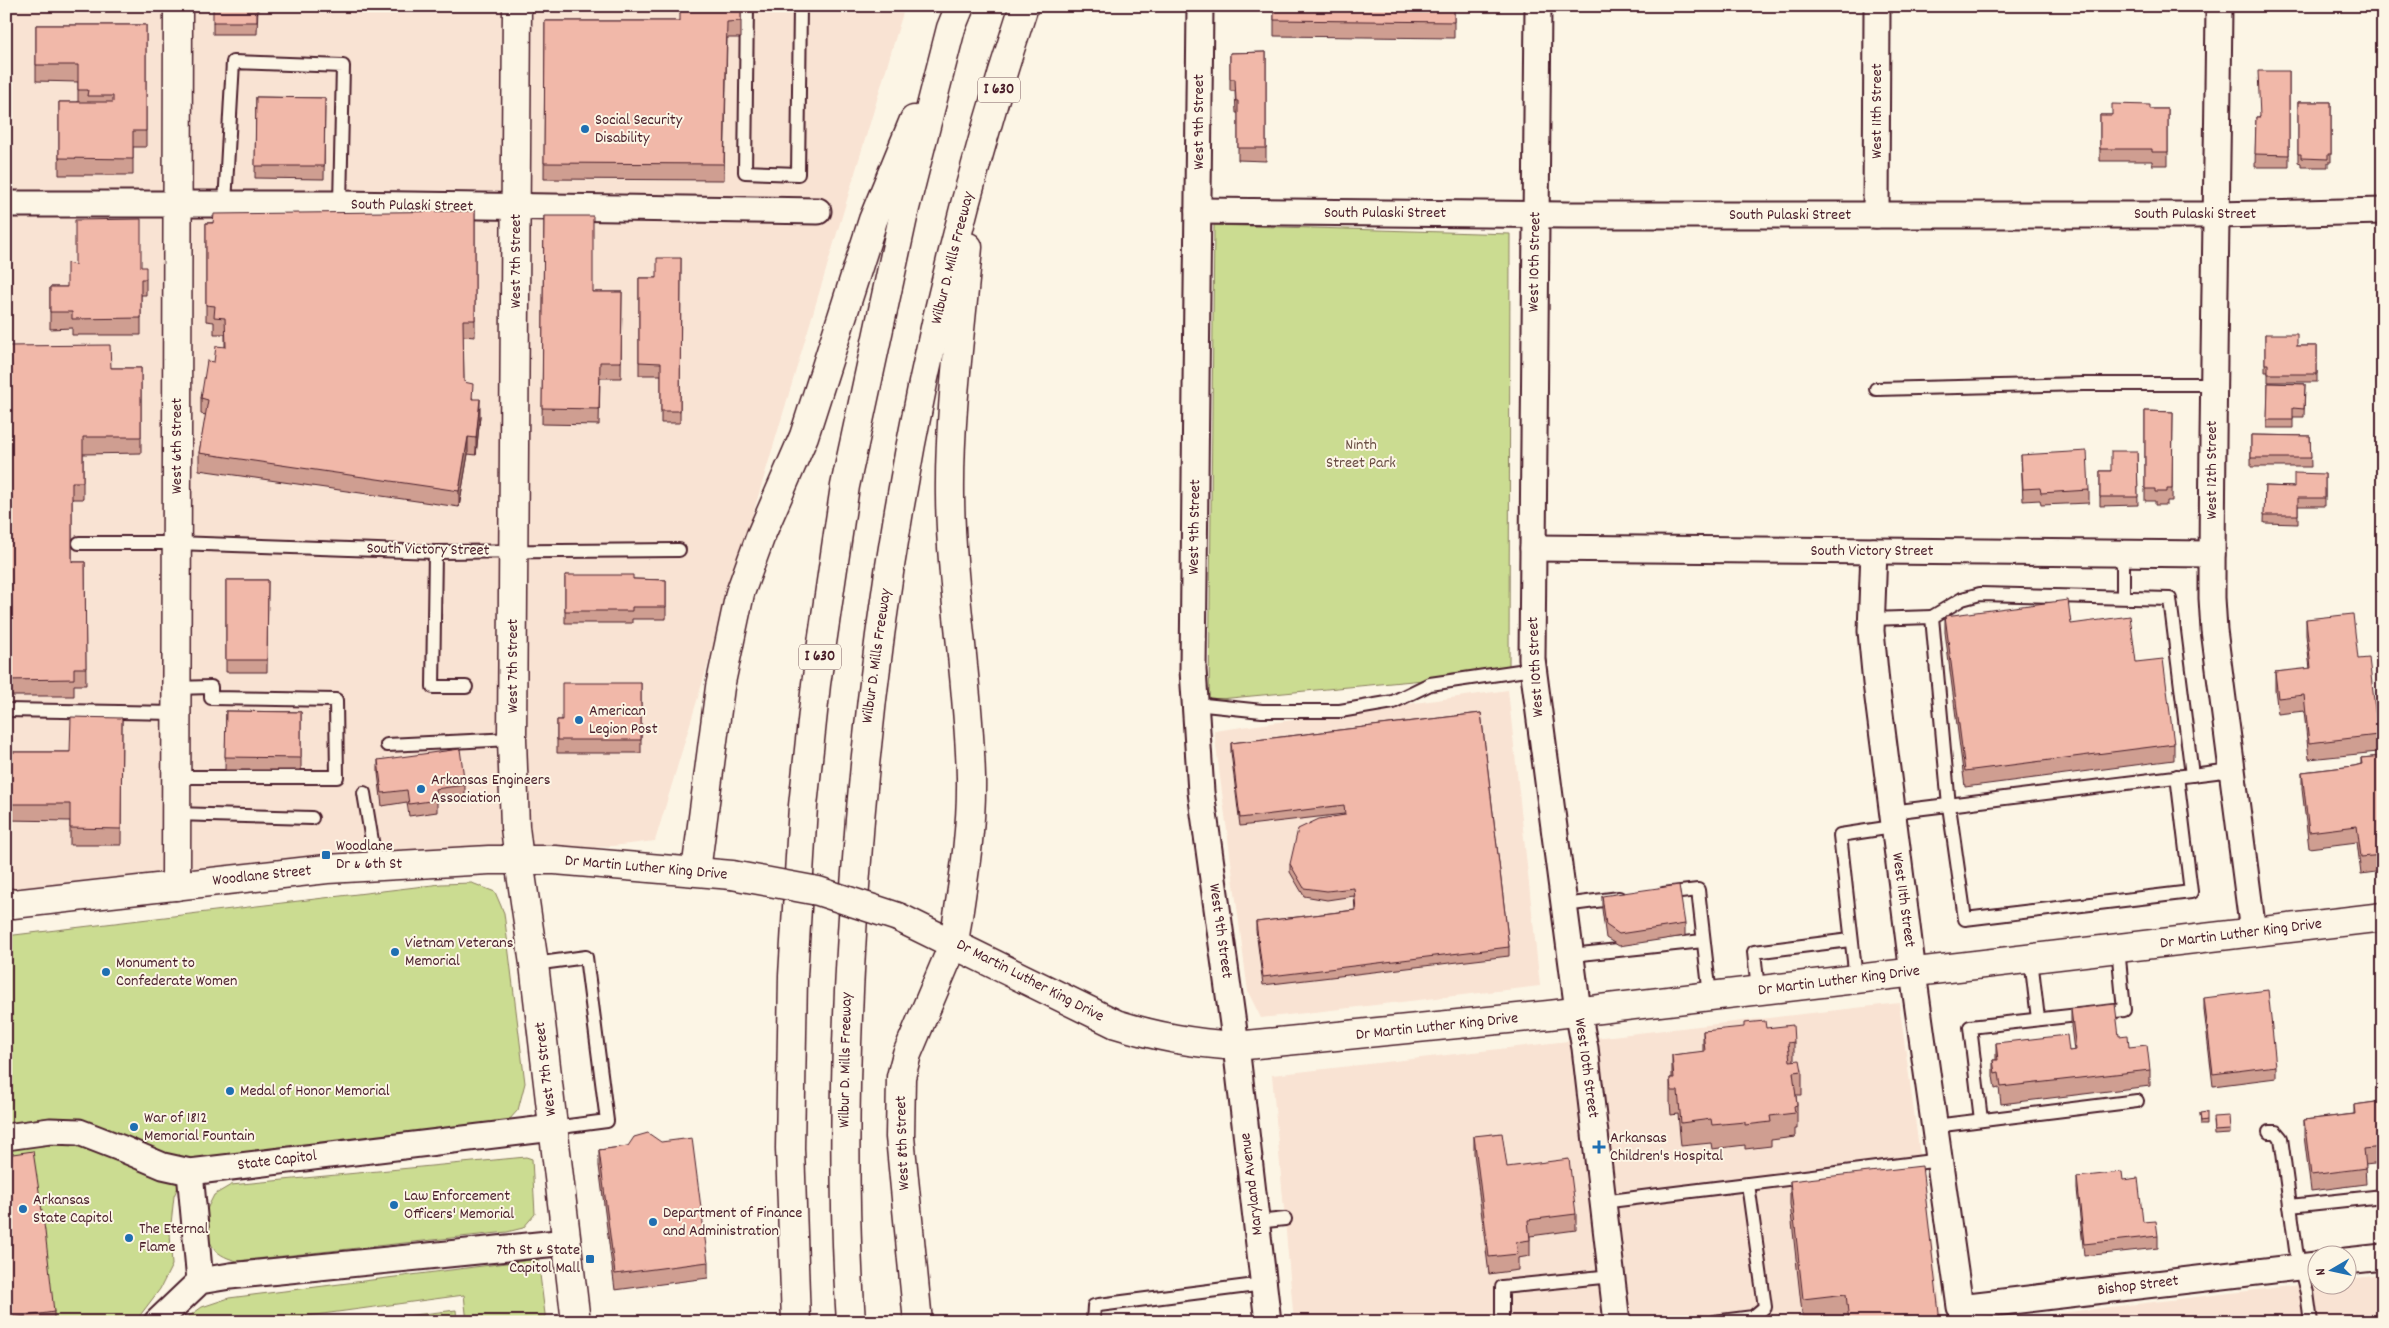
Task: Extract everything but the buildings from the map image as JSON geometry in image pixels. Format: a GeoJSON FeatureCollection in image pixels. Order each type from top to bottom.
{"type":"FeatureCollection","features":[{"type":"Feature","properties":{"kind":"main road","name":"West 6th Street"},"geometry":{"type":"LineString","coordinates":[[176,886],[178,6]]}},
{"type":"Feature","properties":{"kind":"main road","name":"West 7th Street"},"geometry":{"type":"LineString","coordinates":[[517,6],[512,739],[515,827],[534,964],[576,1322]]}},
{"type":"Feature","properties":{"kind":"main road","name":"Wilbur D. Mills Freeway"},"geometry":{"type":"LineString","coordinates":[[851,1322],[845,1146],[845,1066],[848,990],[867,728],[892,540],[911,438],[946,279],[974,173],[1024,6]]}},
{"type":"Feature","properties":{"kind":"main road"},"geometry":{"type":"LineString","coordinates":[[696,871],[720,686],[740,593],[761,535],[804,436],[873,220],[956,17]]}},
{"type":"Feature","properties":{"kind":"main road","name":"I 630"},"geometry":{"type":"LineString","coordinates":[[796,1322],[790,1148],[793,976],[803,806],[816,684],[845,486],[905,208],[956,17]]}},
{"type":"Feature","properties":{"kind":"main road","name":"West 8th Street"},"geometry":{"type":"LineString","coordinates":[[918,1322],[900,1137],[901,1077],[907,1054],[954,943],[969,845],[971,779],[966,682],[953,550],[950,497],[951,421],[974,173]]}},
{"type":"Feature","properties":{"kind":"main road","name":"Dr Martin Luther King Drive"},"geometry":{"type":"LineString","coordinates":[[519,860],[555,860],[696,871],[732,875],[818,891],[898,917],[1116,1024],[1191,1043],[1236,1046],[1578,1011],[2383,917]]}},
{"type":"Feature","properties":{"kind":"main road","name":"Woodlane Street"},"geometry":{"type":"LineString","coordinates":[[8,904],[376,865],[519,860]]}},
{"type":"Feature","properties":{"kind":"street","name":"West 9th Street"},"geometry":{"type":"LineString","coordinates":[[1200,6],[1193,660],[1202,801],[1236,1046]]}},
{"type":"Feature","properties":{"kind":"street","name":"West 10th Street"},"geometry":{"type":"LineString","coordinates":[[1538,6],[1532,548],[1533,669],[1578,1011],[1585,1048],[1617,1322]]}},
{"type":"Feature","properties":{"kind":"street","name":"West 11th Street"},"geometry":{"type":"LineString","coordinates":[[1876,215],[1877,6]]}},
{"type":"Feature","properties":{"kind":"street","name":"West 12th Street"},"geometry":{"type":"LineString","coordinates":[[2219,6],[2217,215],[2212,384],[2214,630],[2253,932]]}},
{"type":"Feature","properties":{"kind":"street","name":"South Pulaski Street"},"geometry":{"type":"LineString","coordinates":[[6,204],[340,204],[818,211]]}},
{"type":"Feature","properties":{"kind":"street","name":"South Pulaski Street"},"geometry":{"type":"LineString","coordinates":[[1198,211],[1876,215],[2217,215],[2383,211]]}},
{"type":"Feature","properties":{"kind":"street","name":"South Victory Street"},"geometry":{"type":"LineString","coordinates":[[1532,548],[2212,554]]}},
{"type":"Feature","properties":{"kind":"street","name":"West 11th Street"},"geometry":{"type":"LineString","coordinates":[[1874,551],[1871,620],[1876,683],[1892,820],[1960,1307]]}},
{"type":"Feature","properties":{"kind":"street","name":"Maryland Avenue"},"geometry":{"type":"LineString","coordinates":[[1236,1046],[1268,1322]]}},
{"type":"Feature","properties":{"kind":"street","name":"State Capitol"},"geometry":{"type":"LineString","coordinates":[[6,1137],[50,1131],[80,1132],[124,1148],[162,1166],[190,1172],[553,1128]]}},
{"type":"Feature","properties":{"kind":"street"},"geometry":{"type":"LineString","coordinates":[[190,1172],[200,1281]]}},
{"type":"Feature","properties":{"kind":"street"},"geometry":{"type":"LineString","coordinates":[[157,1322],[200,1281],[230,1276],[566,1242]]}},
{"type":"Feature","properties":{"kind":"street"},"geometry":{"type":"LineString","coordinates":[[2356,1260],[2383,1257]]}},
{"type":"Feature","properties":{"kind":"street","name":"Bishop Street"},"geometry":{"type":"LineString","coordinates":[[1960,1307],[2306,1266]]}},
{"type":"Feature","properties":{"kind":"lane"},"geometry":{"type":"LineString","coordinates":[[747,6],[745,172],[798,174],[800,6]]}},
{"type":"Feature","properties":{"kind":"lane"},"geometry":{"type":"LineString","coordinates":[[225,204],[233,62],[343,66],[340,204]]}},
{"type":"Feature","properties":{"kind":"lane"},"geometry":{"type":"LineString","coordinates":[[1876,389],[2074,384],[2212,384]]}},
{"type":"Feature","properties":{"kind":"lane","name":"South Victory Street"},"geometry":{"type":"LineString","coordinates":[[79,543],[176,542],[434,552],[679,550]]}},
{"type":"Feature","properties":{"kind":"lane"},"geometry":{"type":"LineString","coordinates":[[434,552],[433,687],[466,687]]}},
{"type":"Feature","properties":{"kind":"lane"},"geometry":{"type":"LineString","coordinates":[[2122,596],[2123,553]]}},
{"type":"Feature","properties":{"kind":"lane"},"geometry":{"type":"LineString","coordinates":[[1871,620],[1932,617],[1962,599],[1980,594],[2122,596],[2170,599],[2192,775]]}},
{"type":"Feature","properties":{"kind":"lane"},"geometry":{"type":"LineString","coordinates":[[1932,617],[1949,806],[1965,919],[2191,892],[2177,776]]}},
{"type":"Feature","properties":{"kind":"lane"},"geometry":{"type":"LineString","coordinates":[[1195,704],[1262,711],[1340,711],[1393,702],[1430,684],[1533,669]]}},
{"type":"Feature","properties":{"kind":"lane"},"geometry":{"type":"LineString","coordinates":[[6,710],[175,701],[211,687],[210,698],[336,700],[337,777],[175,777]]}},
{"type":"Feature","properties":{"kind":"lane"},"geometry":{"type":"LineString","coordinates":[[387,745],[512,739]]}},
{"type":"Feature","properties":{"kind":"lane"},"geometry":{"type":"LineString","coordinates":[[1856,979],[1850,940],[1840,835],[1949,806],[2232,770]]}},
{"type":"Feature","properties":{"kind":"lane"},"geometry":{"type":"LineString","coordinates":[[364,793],[376,865]]}},
{"type":"Feature","properties":{"kind":"lane"},"geometry":{"type":"LineString","coordinates":[[175,814],[312,818]]}},
{"type":"Feature","properties":{"kind":"lane"},"geometry":{"type":"LineString","coordinates":[[1650,895],[1698,890],[1710,996]]}},
{"type":"Feature","properties":{"kind":"lane"},"geometry":{"type":"LineString","coordinates":[[1564,905],[1631,897]]}},
{"type":"Feature","properties":{"kind":"lane"},"geometry":{"type":"LineString","coordinates":[[1758,990],[1754,952],[1850,940]]}},
{"type":"Feature","properties":{"kind":"lane"},"geometry":{"type":"LineString","coordinates":[[1571,955],[1703,941]]}},
{"type":"Feature","properties":{"kind":"lane"},"geometry":{"type":"LineString","coordinates":[[1981,1120],[1970,1027],[2124,1010],[2118,948]]}},
{"type":"Feature","properties":{"kind":"lane"},"geometry":{"type":"LineString","coordinates":[[534,964],[586,957],[607,1121],[553,1128]]}},
{"type":"Feature","properties":{"kind":"lane"},"geometry":{"type":"LineString","coordinates":[[2031,959],[2038,1020]]}},
{"type":"Feature","properties":{"kind":"lane"},"geometry":{"type":"LineString","coordinates":[[1935,1126],[2137,1101]]}},
{"type":"Feature","properties":{"kind":"lane"},"geometry":{"type":"LineString","coordinates":[[2269,1132],[2276,1132],[2281,1138],[2290,1206],[2306,1259]]}},
{"type":"Feature","properties":{"kind":"lane"},"geometry":{"type":"LineString","coordinates":[[1602,1202],[1940,1160]]}},
{"type":"Feature","properties":{"kind":"lane"},"geometry":{"type":"LineString","coordinates":[[1714,1322],[1753,1318],[1764,1307],[1748,1184]]}},
{"type":"Feature","properties":{"kind":"lane"},"geometry":{"type":"LineString","coordinates":[[2290,1206],[2383,1196]]}},
{"type":"Feature","properties":{"kind":"lane"},"geometry":{"type":"LineString","coordinates":[[1257,1222],[1285,1219]]}},
{"type":"Feature","properties":{"kind":"lane"},"geometry":{"type":"LineString","coordinates":[[1502,1322],[1502,1287],[1612,1276]]}},
{"type":"Feature","properties":{"kind":"lane"},"geometry":{"type":"LineString","coordinates":[[1093,1322],[1094,1306],[1264,1284]]}},
{"type":"Feature","properties":{"kind":"lane"},"geometry":{"type":"LineString","coordinates":[[2307,1296],[2310,1322]]}},
{"type":"Feature","properties":{"kind":"shaded area"},"geometry":{"type":"Polygon","coordinates":[[[6,6],[905,6],[655,841],[6,916],[6,6]]]}},
{"type":"Feature","properties":{"kind":"shaded area"},"geometry":{"type":"Polygon","coordinates":[[[1508,690],[1540,986],[1261,1018],[1248,992],[1214,731],[1508,690]]]}},
{"type":"Feature","properties":{"kind":"shaded area","name":"Arkansas Children's Hospital"},"geometry":{"type":"Polygon","coordinates":[[[1899,1003],[1943,1322],[1294,1322],[1272,1075],[1899,1003]]]}},
{"type":"Feature","properties":{"kind":"shaded area"},"geometry":{"type":"Polygon","coordinates":[[[2383,1275],[2383,1322],[1983,1322],[2306,1284],[2306,1296],[2356,1296],[2356,1278],[2383,1275]]]}},
{"type":"Feature","properties":{"kind":"green space","name":"Ninth Street Park"},"geometry":{"type":"Polygon","coordinates":[[[1214,225],[1510,234],[1509,672],[1209,700],[1214,225]]]}},
{"type":"Feature","properties":{"kind":"green space"},"geometry":{"type":"Polygon","coordinates":[[[472,883],[495,892],[504,913],[525,1083],[518,1110],[508,1121],[189,1161],[174,1196],[170,1233],[172,1265],[160,1289],[135,1322],[6,1322],[6,936],[441,884],[472,883]]]}},
{"type":"Feature","properties":{"kind":"green space"},"geometry":{"type":"Polygon","coordinates":[[[526,1157],[532,1159],[535,1214],[523,1228],[507,1232],[237,1261],[221,1255],[212,1246],[203,1217],[214,1195],[231,1185],[526,1157]]]}},
{"type":"Feature","properties":{"kind":"green space"},"geometry":{"type":"Polygon","coordinates":[[[538,1259],[546,1322],[467,1322],[464,1295],[263,1322],[181,1322],[202,1307],[229,1298],[538,1259]]]}},
{"type":"Feature","properties":{"kind":"green space"},"geometry":{"type":"Polygon","coordinates":[[[456,1310],[457,1322],[356,1322],[456,1310]]]}},
{"type":"Feature","properties":{"kind":"place","name":"Social Security Disability"},"geometry":{"type":"Point","coordinates":[585,129]}},
{"type":"Feature","properties":{"kind":"place","name":"American Legion Post"},"geometry":{"type":"Point","coordinates":[579,720]}},
{"type":"Feature","properties":{"kind":"place","name":"Arkansas Engineers Association"},"geometry":{"type":"Point","coordinates":[421,789]}},
{"type":"Feature","properties":{"kind":"place","name":"Woodlane Dr & 6th St"},"geometry":{"type":"Point","coordinates":[326,855]}},
{"type":"Feature","properties":{"kind":"place","name":"Vietnam Veterans Memorial"},"geometry":{"type":"Point","coordinates":[395,952]}},
{"type":"Feature","properties":{"kind":"place","name":"Monument to Confederate Women"},"geometry":{"type":"Point","coordinates":[106,972]}},
{"type":"Feature","properties":{"kind":"place","name":"Medal of Honor Memorial"},"geometry":{"type":"Point","coordinates":[230,1091]}},
{"type":"Feature","properties":{"kind":"place","name":"War of 1812 Memorial Fountain"},"geometry":{"type":"Point","coordinates":[134,1127]}},
{"type":"Feature","properties":{"kind":"place","name":"Arkansas Children's Hospital"},"geometry":{"type":"Point","coordinates":[1599,1147]}},
{"type":"Feature","properties":{"kind":"place","name":"Law Enforcement Officers' Memorial"},"geometry":{"type":"Point","coordinates":[394,1205]}},
{"type":"Feature","properties":{"kind":"place","name":"Arkansas State Capitol"},"geometry":{"type":"Point","coordinates":[23,1209]}},
{"type":"Feature","properties":{"kind":"place","name":"Department of Finance and Administration"},"geometry":{"type":"Point","coordinates":[653,1222]}},
{"type":"Feature","properties":{"kind":"place","name":"The Eternal Flame"},"geometry":{"type":"Point","coordinates":[129,1238]}},
{"type":"Feature","properties":{"kind":"place","name":"7th St & State Capitol Mall"},"geometry":{"type":"Point","coordinates":[590,1259]}}]}
